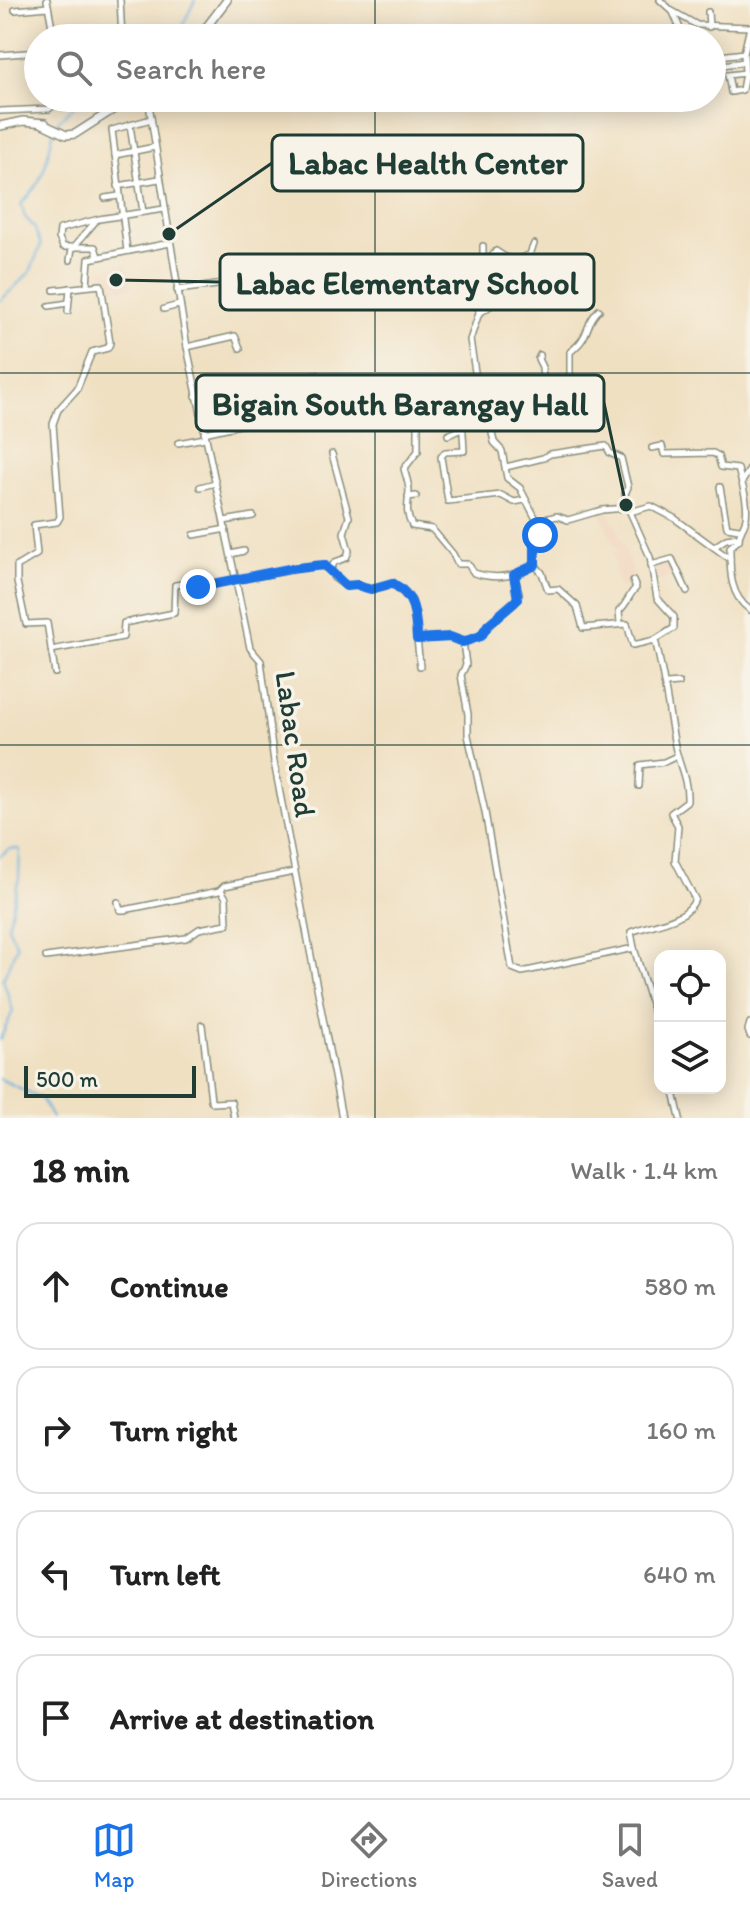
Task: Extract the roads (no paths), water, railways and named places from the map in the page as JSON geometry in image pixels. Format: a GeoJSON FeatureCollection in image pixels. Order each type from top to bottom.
{"type":"FeatureCollection","features":[{"type":"Feature","properties":{"kind":"main road"},"geometry":{"type":"LineString","coordinates":[[209,24],[227,0]]}},
{"type":"Feature","properties":{"kind":"main road"},"geometry":{"type":"LineString","coordinates":[[0,126],[23,121],[72,132],[85,128],[110,112]]}},
{"type":"Feature","properties":{"kind":"street"},"geometry":{"type":"LineString","coordinates":[[120,0],[121,24]]}},
{"type":"Feature","properties":{"kind":"street"},"geometry":{"type":"LineString","coordinates":[[660,0],[695,24]]}},
{"type":"Feature","properties":{"kind":"street"},"geometry":{"type":"LineString","coordinates":[[15,10],[47,3],[51,24]]}},
{"type":"Feature","properties":{"kind":"street"},"geometry":{"type":"LineString","coordinates":[[672,11],[678,24]]}},
{"type":"Feature","properties":{"kind":"street"},"geometry":{"type":"LineString","coordinates":[[708,12],[709,24]]}},
{"type":"Feature","properties":{"kind":"street"},"geometry":{"type":"LineString","coordinates":[[726,27],[750,27],[744,53],[745,73],[741,91],[731,92],[728,75],[745,73]]}},
{"type":"Feature","properties":{"kind":"street"},"geometry":{"type":"LineString","coordinates":[[0,55],[24,53]]}},
{"type":"Feature","properties":{"kind":"street"},"geometry":{"type":"LineString","coordinates":[[726,55],[744,53]]}},
{"type":"Feature","properties":{"kind":"street"},"geometry":{"type":"LineString","coordinates":[[726,65],[744,62]]}},
{"type":"Feature","properties":{"kind":"street"},"geometry":{"type":"LineString","coordinates":[[0,111],[24,110]]}},
{"type":"Feature","properties":{"kind":"street","name":"Labac Road"},"geometry":{"type":"LineString","coordinates":[[150,112],[196,396],[250,648],[261,661],[270,740],[342,1118]]}},
{"type":"Feature","properties":{"kind":"street"},"geometry":{"type":"LineString","coordinates":[[127,251],[112,130],[151,119]]}},
{"type":"Feature","properties":{"kind":"street"},"geometry":{"type":"LineString","coordinates":[[130,125],[143,212]]}},
{"type":"Feature","properties":{"kind":"street"},"geometry":{"type":"LineString","coordinates":[[115,155],[155,147]]}},
{"type":"Feature","properties":{"kind":"street"},"geometry":{"type":"LineString","coordinates":[[118,186],[159,179]]}},
{"type":"Feature","properties":{"kind":"street"},"geometry":{"type":"LineString","coordinates":[[105,198],[119,196]]}},
{"type":"Feature","properties":{"kind":"street"},"geometry":{"type":"LineString","coordinates":[[98,256],[95,247],[72,249],[61,245],[60,229],[164,209]]}},
{"type":"Feature","properties":{"kind":"street"},"geometry":{"type":"LineString","coordinates":[[70,260],[72,249],[97,220]]}},
{"type":"Feature","properties":{"kind":"street"},"geometry":{"type":"LineString","coordinates":[[89,259],[170,243]]}},
{"type":"Feature","properties":{"kind":"street"},"geometry":{"type":"LineString","coordinates":[[479,313],[494,303],[513,262],[530,254],[534,244]]}},
{"type":"Feature","properties":{"kind":"street"},"geometry":{"type":"LineString","coordinates":[[483,246],[483,261],[478,271],[479,313],[469,348],[494,442],[502,451],[507,478],[520,488],[537,521],[540,535],[535,542],[535,565],[541,571],[548,590],[558,589],[577,606],[583,628],[620,623],[629,625],[633,645],[655,640],[673,631],[675,622],[657,598],[649,554],[629,510],[625,494],[628,487],[621,458],[611,455],[606,446],[550,454],[506,467]]}},
{"type":"Feature","properties":{"kind":"street"},"geometry":{"type":"LineString","coordinates":[[86,248],[89,259],[87,285]]}},
{"type":"Feature","properties":{"kind":"street"},"geometry":{"type":"LineString","coordinates":[[483,261],[490,259],[496,251],[513,262]]}},
{"type":"Feature","properties":{"kind":"street"},"geometry":{"type":"LineString","coordinates":[[177,290],[241,282],[273,274]]}},
{"type":"Feature","properties":{"kind":"street"},"geometry":{"type":"LineString","coordinates":[[55,673],[47,623],[26,624],[17,582],[17,566],[36,555],[34,525],[57,522],[60,517],[52,434],[58,410],[77,389],[92,352],[110,346],[101,285],[59,287]]}},
{"type":"Feature","properties":{"kind":"street"},"geometry":{"type":"LineString","coordinates":[[450,285],[454,289],[478,289]]}},
{"type":"Feature","properties":{"kind":"street"},"geometry":{"type":"LineString","coordinates":[[68,311],[70,288]]}},
{"type":"Feature","properties":{"kind":"street"},"geometry":{"type":"LineString","coordinates":[[49,306],[68,303]]}},
{"type":"Feature","properties":{"kind":"street"},"geometry":{"type":"LineString","coordinates":[[164,309],[179,305]]}},
{"type":"Feature","properties":{"kind":"street"},"geometry":{"type":"LineString","coordinates":[[535,565],[514,575],[498,578],[473,572],[468,564],[458,564],[432,529],[412,526],[404,515],[409,487],[404,469],[418,451],[418,416],[439,407],[543,383],[570,380],[570,352],[583,342],[590,319],[599,310]]}},
{"type":"Feature","properties":{"kind":"street"},"geometry":{"type":"LineString","coordinates":[[187,347],[235,336],[240,348]]}},
{"type":"Feature","properties":{"kind":"street"},"geometry":{"type":"LineString","coordinates":[[469,348],[479,347]]}},
{"type":"Feature","properties":{"kind":"street"},"geometry":{"type":"LineString","coordinates":[[540,355],[544,396],[553,409]]}},
{"type":"Feature","properties":{"kind":"street"},"geometry":{"type":"LineString","coordinates":[[178,443],[257,421],[259,413],[270,410],[288,397],[286,382],[316,374],[317,380]]}},
{"type":"Feature","properties":{"kind":"street"},"geometry":{"type":"LineString","coordinates":[[196,396],[228,391]]}},
{"type":"Feature","properties":{"kind":"street"},"geometry":{"type":"LineString","coordinates":[[456,393],[464,451],[445,452],[441,457],[448,501],[501,495],[514,502],[525,500]]}},
{"type":"Feature","properties":{"kind":"street"},"geometry":{"type":"LineString","coordinates":[[489,422],[477,422],[478,415],[499,405]]}},
{"type":"Feature","properties":{"kind":"street"},"geometry":{"type":"LineString","coordinates":[[448,435],[462,429]]}},
{"type":"Feature","properties":{"kind":"street"},"geometry":{"type":"LineString","coordinates":[[652,448],[662,446],[664,454],[717,455],[721,467],[738,468],[748,510],[745,523],[739,529],[739,540],[730,545],[730,559],[735,593],[750,610]]}},
{"type":"Feature","properties":{"kind":"street"},"geometry":{"type":"LineString","coordinates":[[330,569],[335,562],[346,558],[349,551],[344,533],[349,517],[332,454]]}},
{"type":"Feature","properties":{"kind":"street"},"geometry":{"type":"LineString","coordinates":[[742,482],[750,469]]}},
{"type":"Feature","properties":{"kind":"street"},"geometry":{"type":"LineString","coordinates":[[200,487],[215,483]]}},
{"type":"Feature","properties":{"kind":"street"},"geometry":{"type":"LineString","coordinates":[[720,487],[727,527],[739,529]]}},
{"type":"Feature","properties":{"kind":"street"},"geometry":{"type":"LineString","coordinates":[[408,497],[416,496]]}},
{"type":"Feature","properties":{"kind":"street"},"geometry":{"type":"LineString","coordinates":[[537,521],[557,516],[568,520],[605,510],[653,507],[674,518],[730,559]]}},
{"type":"Feature","properties":{"kind":"street"},"geometry":{"type":"LineString","coordinates":[[224,521],[253,516]]}},
{"type":"Feature","properties":{"kind":"street"},"geometry":{"type":"LineString","coordinates":[[194,535],[226,529]]}},
{"type":"Feature","properties":{"kind":"street"},"geometry":{"type":"LineString","coordinates":[[714,547],[726,539],[739,537]]}},
{"type":"Feature","properties":{"kind":"street"},"geometry":{"type":"LineString","coordinates":[[231,554],[244,551]]}},
{"type":"Feature","properties":{"kind":"street"},"geometry":{"type":"LineString","coordinates":[[651,565],[672,559],[687,591]]}},
{"type":"Feature","properties":{"kind":"street"},"geometry":{"type":"LineString","coordinates":[[51,650],[123,637],[124,623],[174,613],[175,585],[191,583],[199,587],[324,565],[334,578],[346,586],[371,589],[392,583],[401,588],[414,605],[420,666]]}},
{"type":"Feature","properties":{"kind":"street"},"geometry":{"type":"LineString","coordinates":[[417,639],[450,637],[463,642],[481,636],[488,625],[514,604],[519,593],[514,575]]}},
{"type":"Feature","properties":{"kind":"street"},"geometry":{"type":"LineString","coordinates":[[620,623],[619,611],[628,604],[636,588],[633,581]]}},
{"type":"Feature","properties":{"kind":"street"},"geometry":{"type":"LineString","coordinates":[[655,640],[666,683],[677,756],[685,776],[687,799],[671,813],[678,826],[674,858],[695,899],[692,907],[673,918],[631,932],[657,1022]]}},
{"type":"Feature","properties":{"kind":"street"},"geometry":{"type":"LineString","coordinates":[[463,642],[466,665],[461,675],[468,714],[468,735],[485,812],[512,968],[522,972],[634,948]]}},
{"type":"Feature","properties":{"kind":"street"},"geometry":{"type":"LineString","coordinates":[[666,683],[679,683]]}},
{"type":"Feature","properties":{"kind":"street"},"geometry":{"type":"LineString","coordinates":[[639,786],[640,765],[664,762],[677,756]]}},
{"type":"Feature","properties":{"kind":"street"},"geometry":{"type":"LineString","coordinates":[[118,902],[120,910],[124,910],[294,872]]}},
{"type":"Feature","properties":{"kind":"street"},"geometry":{"type":"LineString","coordinates":[[46,957],[189,937],[199,929],[227,924],[226,898],[221,890]]}},
{"type":"Feature","properties":{"kind":"street"},"geometry":{"type":"LineString","coordinates":[[750,1023],[750,1036]]}},
{"type":"Feature","properties":{"kind":"street"},"geometry":{"type":"LineString","coordinates":[[202,1025],[211,1100],[213,1103],[231,1102],[234,1118]]}},
{"type":"Feature","properties":{"kind":"street"},"geometry":{"type":"LineString","coordinates":[[674,1094],[680,1118]]}},
{"type":"Feature","properties":{"kind":"waterway"},"geometry":{"type":"LineString","coordinates":[[184,24],[195,0]]}},
{"type":"Feature","properties":{"kind":"waterway"},"geometry":{"type":"LineString","coordinates":[[55,126],[67,112]]}},
{"type":"Feature","properties":{"kind":"waterway"},"geometry":{"type":"LineString","coordinates":[[0,301],[30,272],[41,245],[21,204],[40,179],[53,132]]}},
{"type":"Feature","properties":{"kind":"waterway"},"geometry":{"type":"LineString","coordinates":[[0,856],[9,849],[20,849],[19,878],[8,926],[17,946],[3,979],[13,1011],[0,1040]]}},
{"type":"Feature","properties":{"kind":"waterway"},"geometry":{"type":"LineString","coordinates":[[0,1079],[41,1098],[52,1118]]}},
{"type":"Feature","properties":{"kind":"place","name":"Labac Health Center"},"geometry":{"type":"Point","coordinates":[169,234]}},
{"type":"Feature","properties":{"kind":"place","name":"Labac Elementary School"},"geometry":{"type":"Point","coordinates":[116,280]}},
{"type":"Feature","properties":{"kind":"place","name":"Bigain South Barangay Hall"},"geometry":{"type":"Point","coordinates":[626,505]}}]}
